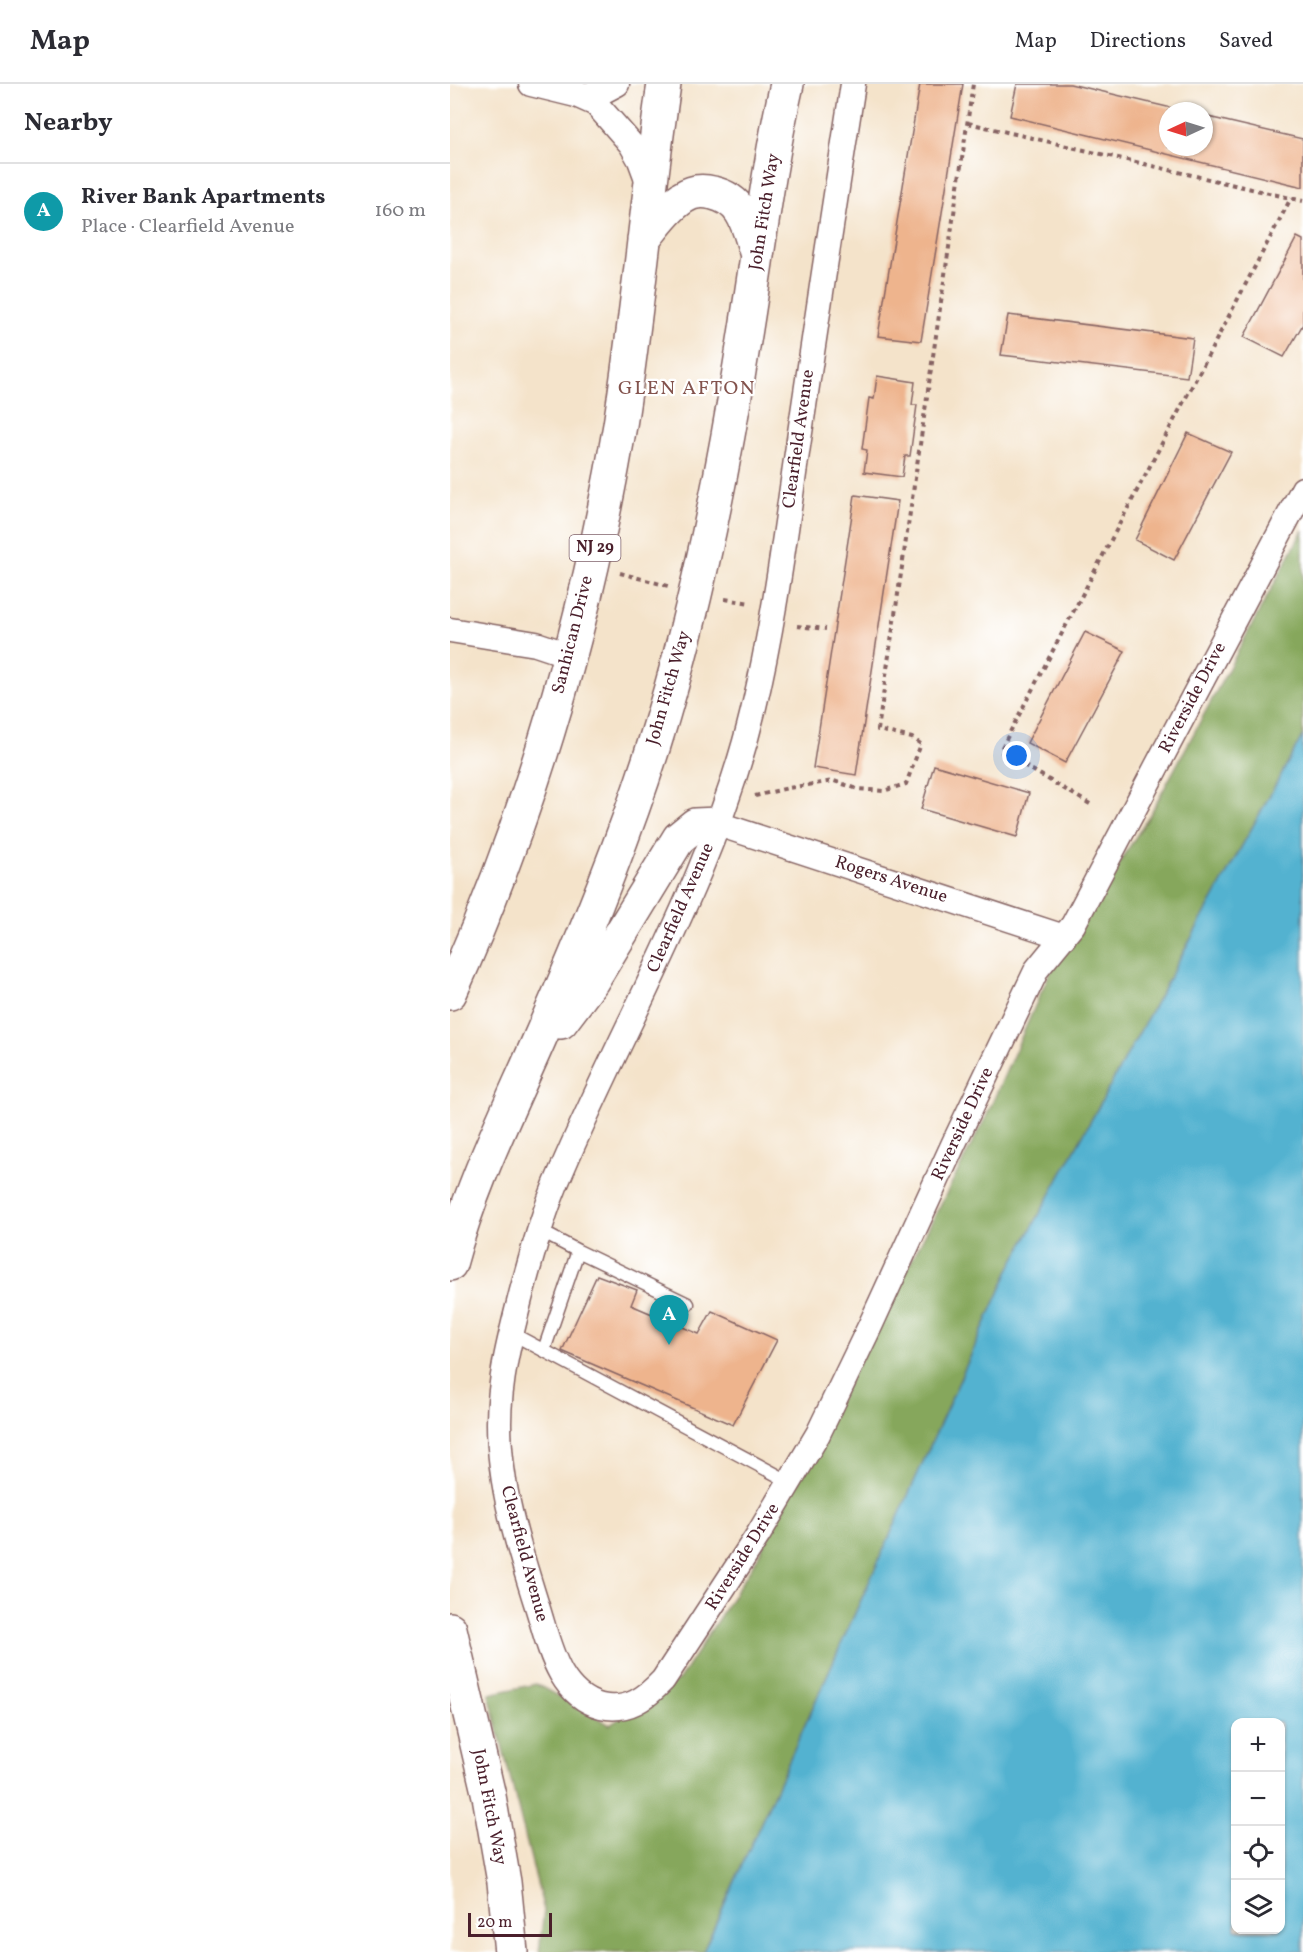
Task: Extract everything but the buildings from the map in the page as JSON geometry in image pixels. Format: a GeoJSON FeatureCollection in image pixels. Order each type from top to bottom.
{"type":"FeatureCollection","features":[{"type":"Feature","properties":{"kind":"highway","name":"Sanhican Drive"},"geometry":{"type":"LineString","coordinates":[[450,993],[481,925],[522,816],[569,655],[590,568],[619,427],[635,325],[664,84]]}},
{"type":"Feature","properties":{"kind":"highway","name":"John Fitch Way"},"geometry":{"type":"LineString","coordinates":[[450,1264],[460,1227],[486,1158],[581,944],[619,849],[654,743],[695,593],[725,454],[787,84]]}},
{"type":"Feature","properties":{"kind":"highway"},"geometry":{"type":"LineString","coordinates":[[644,238],[668,210],[682,198],[698,191],[708,191],[727,197],[741,210],[747,220],[758,257]]}},
{"type":"Feature","properties":{"kind":"highway"},"geometry":{"type":"LineString","coordinates":[[529,1064],[592,981],[679,838],[695,825],[717,824]]}},
{"type":"Feature","properties":{"kind":"highway","name":"John Fitch Way"},"geometry":{"type":"LineString","coordinates":[[450,1629],[489,1796],[504,1882],[511,1952]]}},
{"type":"Feature","properties":{"kind":"street"},"geometry":{"type":"LineString","coordinates":[[531,84],[576,95],[596,104],[631,144],[640,160],[651,190]]}},
{"type":"Feature","properties":{"kind":"street"},"geometry":{"type":"LineString","coordinates":[[576,95],[598,94],[618,84]]}},
{"type":"Feature","properties":{"kind":"street","name":"Clearfield Avenue"},"geometry":{"type":"LineString","coordinates":[[585,1700],[568,1685],[553,1657],[518,1545],[501,1467],[499,1420],[504,1367],[540,1231],[559,1175],[687,899],[717,824],[753,711],[772,616],[853,84]]}},
{"type":"Feature","properties":{"kind":"street","name":"Riverside Drive"},"geometry":{"type":"LineString","coordinates":[[585,1700],[605,1707],[627,1707],[646,1698],[663,1680],[753,1545],[818,1434],[872,1324],[953,1145],[1037,969],[1054,946],[1064,937],[1078,914],[1303,489]]}},
{"type":"Feature","properties":{"kind":"street"},"geometry":{"type":"LineString","coordinates":[[450,630],[536,644],[569,655]]}},
{"type":"Feature","properties":{"kind":"street","name":"Rogers Avenue"},"geometry":{"type":"LineString","coordinates":[[717,824],[1064,937]]}},
{"type":"Feature","properties":{"kind":"lane"},"geometry":{"type":"LineString","coordinates":[[540,1231],[688,1304]]}},
{"type":"Feature","properties":{"kind":"lane"},"geometry":{"type":"LineString","coordinates":[[544,1350],[578,1251]]}},
{"type":"Feature","properties":{"kind":"lane"},"geometry":{"type":"LineString","coordinates":[[512,1333],[790,1482]]}},
{"type":"Feature","properties":{"kind":"path"},"geometry":{"type":"LineString","coordinates":[[752,797],[788,788],[834,781],[858,789],[883,791],[906,784],[921,744],[912,738],[878,730],[973,84]]}},
{"type":"Feature","properties":{"kind":"path"},"geometry":{"type":"LineString","coordinates":[[968,123],[1303,201]]}},
{"type":"Feature","properties":{"kind":"path"},"geometry":{"type":"LineString","coordinates":[[1090,804],[1000,751],[1291,198]]}},
{"type":"Feature","properties":{"kind":"path"},"geometry":{"type":"LineString","coordinates":[[792,625],[826,629]]}},
{"type":"Feature","properties":{"kind":"green space"},"geometry":{"type":"Polygon","coordinates":[[[1303,530],[1303,735],[1011,1266],[703,1952],[539,1952],[544,1910],[489,1694],[536,1684],[610,1725],[679,1680],[756,1560],[986,1117],[1051,970],[1151,813],[1303,530]]]}},
{"type":"Feature","properties":{"kind":"water"},"geometry":{"type":"Polygon","coordinates":[[[1303,735],[1303,1952],[703,1952],[1011,1266],[1303,735]]]}},
{"type":"Feature","properties":{"kind":"place","name":"River Bank Apartments"},"geometry":{"type":"Point","coordinates":[669,1345]}},
{"type":"Feature","properties":{"kind":"district","name":"GLEN AFTON"},"geometry":{"type":"Point","coordinates":[687,389]}}]}
